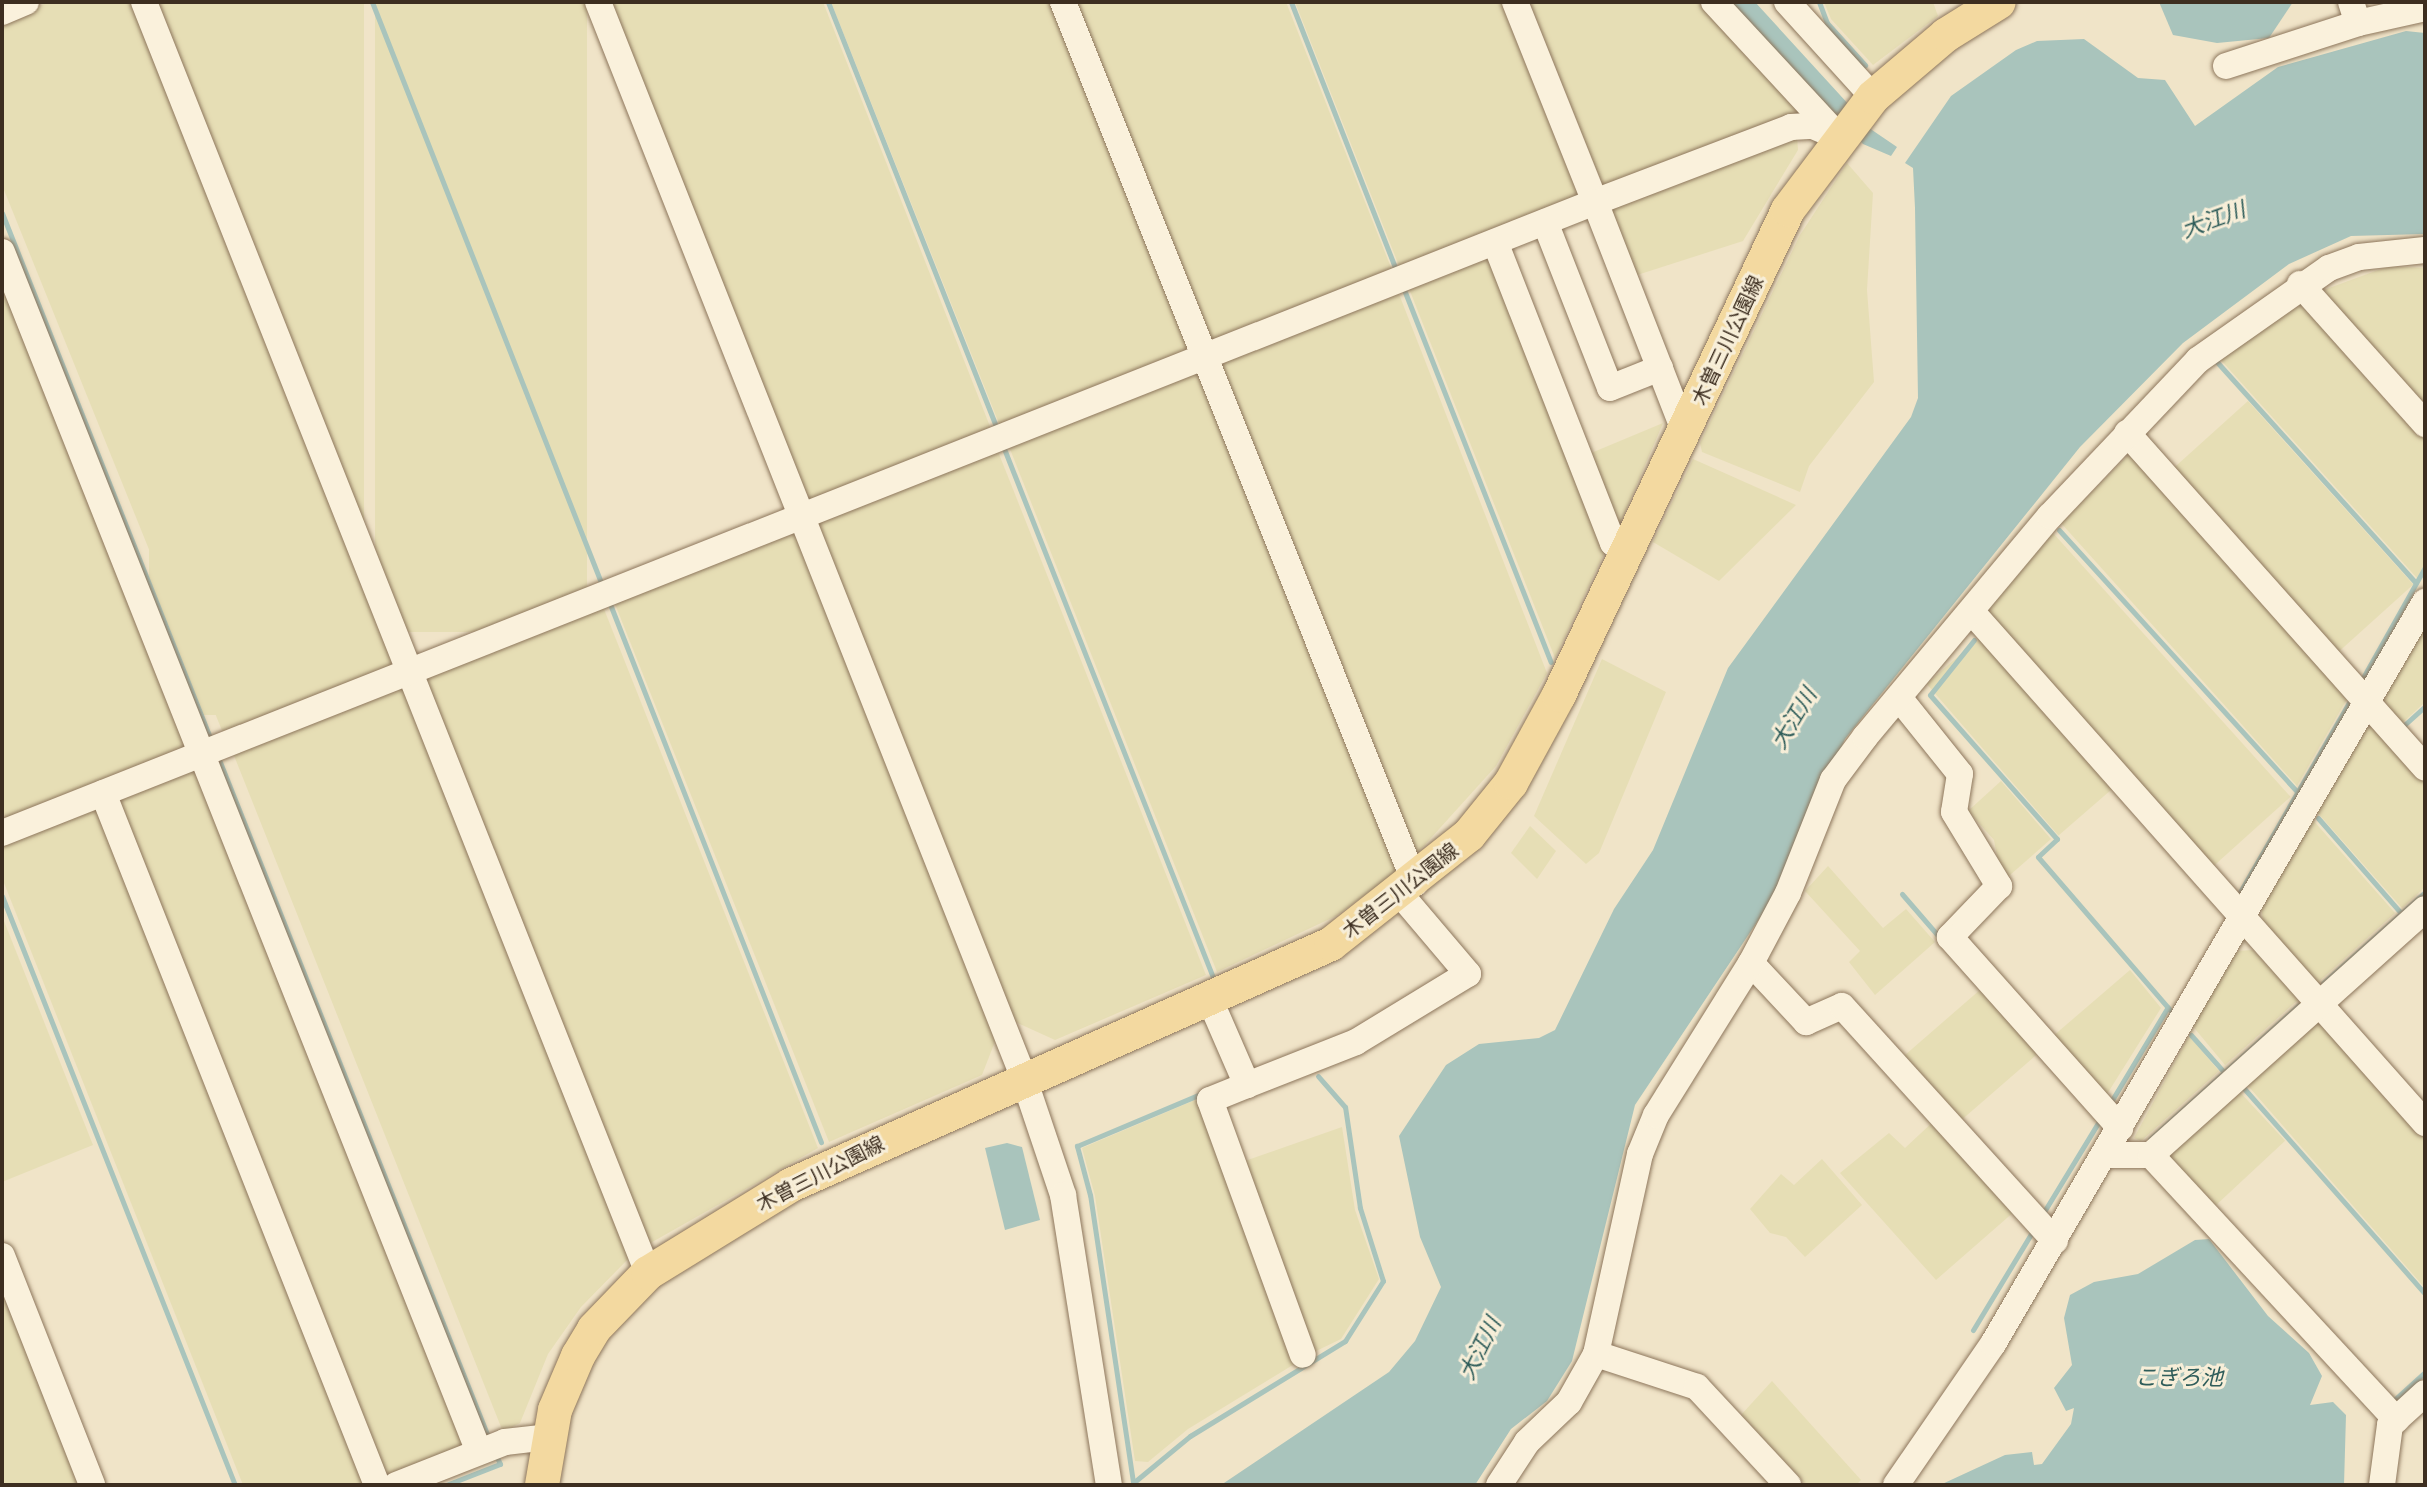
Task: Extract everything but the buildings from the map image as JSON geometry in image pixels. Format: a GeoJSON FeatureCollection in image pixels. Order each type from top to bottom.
{"type":"FeatureCollection","features":[{"type":"Feature","properties":{"kind":"main road","name":"木曽三川公園線"},"geometry":{"type":"LineString","coordinates":[[542,1485],[548,1437],[565,1383],[594,1329],[648,1273],[791,1185],[1023,1076],[1210,1000],[1331,944],[1408,889],[1469,835],[1511,783],[1627,551],[1788,210],[1854,110],[1946,35],[1999,2]]}},
{"type":"Feature","properties":{"kind":"street"},"geometry":{"type":"LineString","coordinates":[[2,12],[26,2]]}},
{"type":"Feature","properties":{"kind":"street"},"geometry":{"type":"LineString","coordinates":[[144,2],[648,1273]]}},
{"type":"Feature","properties":{"kind":"street"},"geometry":{"type":"LineString","coordinates":[[598,2],[1023,1076],[1063,1195],[1109,1485]]}},
{"type":"Feature","properties":{"kind":"street"},"geometry":{"type":"LineString","coordinates":[[1063,2],[1408,889],[1468,974],[1356,1042],[1210,1100],[1303,1355]]}},
{"type":"Feature","properties":{"kind":"street"},"geometry":{"type":"LineString","coordinates":[[1515,2],[1684,430]]}},
{"type":"Feature","properties":{"kind":"street"},"geometry":{"type":"LineString","coordinates":[[1714,2],[1854,110]]}},
{"type":"Feature","properties":{"kind":"street"},"geometry":{"type":"LineString","coordinates":[[1774,2],[1838,71],[1854,110]]}},
{"type":"Feature","properties":{"kind":"street"},"geometry":{"type":"LineString","coordinates":[[1787,2],[1854,110]]}},
{"type":"Feature","properties":{"kind":"street"},"geometry":{"type":"LineString","coordinates":[[2226,66],[2354,12],[2425,8]]}},
{"type":"Feature","properties":{"kind":"street"},"geometry":{"type":"LineString","coordinates":[[4,827],[103,793],[1595,202],[1791,127],[1813,126],[1854,110]]}},
{"type":"Feature","properties":{"kind":"street"},"geometry":{"type":"LineString","coordinates":[[1545,222],[1610,388],[1660,368]]}},
{"type":"Feature","properties":{"kind":"street"},"geometry":{"type":"LineString","coordinates":[[1495,242],[1613,543],[1627,551]]}},
{"type":"Feature","properties":{"kind":"street"},"geometry":{"type":"LineString","coordinates":[[1499,1485],[1527,1442],[1569,1402],[1596,1354],[1640,1154],[1656,1115],[1751,963],[1788,893],[1833,780],[1972,612],[2127,433],[2198,360],[2300,284],[2359,257],[2425,250]]}},
{"type":"Feature","properties":{"kind":"street"},"geometry":{"type":"LineString","coordinates":[[2,252],[211,750],[488,1448]]}},
{"type":"Feature","properties":{"kind":"street"},"geometry":{"type":"LineString","coordinates":[[2300,284],[2425,424]]}},
{"type":"Feature","properties":{"kind":"street"},"geometry":{"type":"LineString","coordinates":[[2127,433],[2425,767]]}},
{"type":"Feature","properties":{"kind":"street"},"geometry":{"type":"LineString","coordinates":[[1896,1485],[2055,1241],[2425,602]]}},
{"type":"Feature","properties":{"kind":"street"},"geometry":{"type":"LineString","coordinates":[[1972,612],[2425,1123]]}},
{"type":"Feature","properties":{"kind":"street"},"geometry":{"type":"LineString","coordinates":[[1900,699],[1960,774],[1954,812],[1999,886],[1950,937],[2120,1128]]}},
{"type":"Feature","properties":{"kind":"street"},"geometry":{"type":"LineString","coordinates":[[103,793],[377,1485]]}},
{"type":"Feature","properties":{"kind":"street"},"geometry":{"type":"LineString","coordinates":[[2104,1155],[2151,1155],[2425,909]]}},
{"type":"Feature","properties":{"kind":"street"},"geometry":{"type":"LineString","coordinates":[[1751,963],[1806,1022],[1842,1006],[2055,1241]]}},
{"type":"Feature","properties":{"kind":"street"},"geometry":{"type":"LineString","coordinates":[[1210,1000],[1247,1085]]}},
{"type":"Feature","properties":{"kind":"street"},"geometry":{"type":"LineString","coordinates":[[2151,1155],[2396,1420]]}},
{"type":"Feature","properties":{"kind":"street"},"geometry":{"type":"LineString","coordinates":[[2,1256],[92,1485]]}},
{"type":"Feature","properties":{"kind":"street"},"geometry":{"type":"LineString","coordinates":[[1596,1354],[1697,1387],[1788,1485]]}},
{"type":"Feature","properties":{"kind":"street"},"geometry":{"type":"LineString","coordinates":[[2382,1485],[2396,1420],[2425,1393]]}},
{"type":"Feature","properties":{"kind":"street"},"geometry":{"type":"LineString","coordinates":[[396,1485],[488,1448],[548,1437]]}},
{"type":"Feature","properties":{"kind":"shaded area"},"geometry":{"type":"Polygon","coordinates":[[[49,2],[140,2],[400,663],[225,738],[2,185],[2,21],[49,2]]]}},
{"type":"Feature","properties":{"kind":"shaded area"},"geometry":{"type":"Polygon","coordinates":[[[149,2],[364,2],[364,715],[149,715],[149,2]]]}},
{"type":"Feature","properties":{"kind":"shaded area"},"geometry":{"type":"Polygon","coordinates":[[[375,2],[587,2],[587,632],[375,632],[375,2]]]}},
{"type":"Feature","properties":{"kind":"shaded area"},"geometry":{"type":"Polygon","coordinates":[[[607,2],[823,2],[993,434],[804,501],[607,2]]]}},
{"type":"Feature","properties":{"kind":"shaded area"},"geometry":{"type":"Polygon","coordinates":[[[831,2],[1058,2],[1194,349],[1002,431],[831,2]]]}},
{"type":"Feature","properties":{"kind":"shaded area"},"geometry":{"type":"Polygon","coordinates":[[[1069,2],[1286,2],[1394,275],[1211,348],[1069,2]]]}},
{"type":"Feature","properties":{"kind":"shaded area"},"geometry":{"type":"Polygon","coordinates":[[[1295,2],[1509,2],[1585,193],[1401,271],[1295,2]]]}},
{"type":"Feature","properties":{"kind":"shaded area"},"geometry":{"type":"Polygon","coordinates":[[[1521,2],[1698,2],[1802,114],[1603,192],[1521,2]]]}},
{"type":"Feature","properties":{"kind":"shaded area"},"geometry":{"type":"Polygon","coordinates":[[[1824,2],[1933,2],[1938,16],[1873,65],[1831,19],[1824,2]]]}},
{"type":"Feature","properties":{"kind":"shaded area"},"geometry":{"type":"Polygon","coordinates":[[[1797,136],[1798,150],[1743,241],[1631,277],[1608,206],[1797,136]]]}},
{"type":"Feature","properties":{"kind":"shaded area"},"geometry":{"type":"Polygon","coordinates":[[[1847,163],[1873,193],[1867,290],[1874,382],[1809,466],[1800,492],[1702,452],[1700,443],[1800,235],[1847,163]]]}},
{"type":"Feature","properties":{"kind":"shaded area"},"geometry":{"type":"Polygon","coordinates":[[[1490,253],[1608,545],[1555,658],[1408,286],[1490,253]]]}},
{"type":"Feature","properties":{"kind":"shaded area"},"geometry":{"type":"Polygon","coordinates":[[[2,266],[193,748],[6,819],[2,808],[2,266]]]}},
{"type":"Feature","properties":{"kind":"shaded area"},"geometry":{"type":"Polygon","coordinates":[[[2389,266],[2425,268],[2425,416],[2321,291],[2389,266]]]}},
{"type":"Feature","properties":{"kind":"shaded area"},"geometry":{"type":"Polygon","coordinates":[[[1397,289],[1547,673],[1496,766],[1412,859],[1216,360],[1397,289]]]}},
{"type":"Feature","properties":{"kind":"shaded area"},"geometry":{"type":"Polygon","coordinates":[[[2305,295],[2425,432],[2425,564],[2417,578],[2220,359],[2305,295]]]}},
{"type":"Feature","properties":{"kind":"shaded area"},"geometry":{"type":"Polygon","coordinates":[[[1199,369],[1399,870],[1336,916],[1217,972],[1008,444],[1199,369]]]}},
{"type":"Feature","properties":{"kind":"shaded area"},"geometry":{"type":"Polygon","coordinates":[[[2248,401],[2413,585],[2335,655],[2169,472],[2248,401]]]}},
{"type":"Feature","properties":{"kind":"shaded area"},"geometry":{"type":"Polygon","coordinates":[[[1663,423],[1617,531],[1584,456],[1663,423]]]}},
{"type":"Feature","properties":{"kind":"shaded area"},"geometry":{"type":"Polygon","coordinates":[[[2136,447],[2351,692],[2297,786],[2061,523],[2136,447]]]}},
{"type":"Feature","properties":{"kind":"shaded area"},"geometry":{"type":"Polygon","coordinates":[[[997,449],[1206,975],[1055,1040],[1011,1020],[817,528],[818,520],[997,449]]]}},
{"type":"Feature","properties":{"kind":"shaded area"},"geometry":{"type":"Polygon","coordinates":[[[1693,459],[1796,505],[1719,581],[1653,542],[1693,459]]]}},
{"type":"Feature","properties":{"kind":"shaded area"},"geometry":{"type":"Polygon","coordinates":[[[796,531],[996,1039],[982,1075],[829,1142],[613,599],[796,531]]]}},
{"type":"Feature","properties":{"kind":"shaded area"},"geometry":{"type":"Polygon","coordinates":[[[2053,533],[2291,797],[2213,867],[1975,603],[2053,533]]]}},
{"type":"Feature","properties":{"kind":"shaded area"},"geometry":{"type":"Polygon","coordinates":[[[602,604],[818,1148],[647,1245],[419,683],[426,672],[602,604]]]}},
{"type":"Feature","properties":{"kind":"shaded area"},"geometry":{"type":"Polygon","coordinates":[[[2425,625],[2425,702],[2395,730],[2379,702],[2425,625]]]}},
{"type":"Feature","properties":{"kind":"shaded area"},"geometry":{"type":"Polygon","coordinates":[[[1984,634],[2116,786],[2059,836],[1927,684],[1984,634]]]}},
{"type":"Feature","properties":{"kind":"shaded area"},"geometry":{"type":"Polygon","coordinates":[[[1602,659],[1666,692],[1599,853],[1586,864],[1534,816],[1602,659]]]}},
{"type":"Feature","properties":{"kind":"shaded area"},"geometry":{"type":"Polygon","coordinates":[[[402,683],[631,1256],[581,1307],[548,1354],[520,1423],[503,1432],[231,748],[402,683]]]}},
{"type":"Feature","properties":{"kind":"shaded area"},"geometry":{"type":"Polygon","coordinates":[[[2369,720],[2425,775],[2425,887],[2402,908],[2316,811],[2369,720]]]}},
{"type":"Feature","properties":{"kind":"shaded area"},"geometry":{"type":"Polygon","coordinates":[[[200,762],[469,1445],[391,1476],[379,1472],[116,795],[200,762]]]}},
{"type":"Feature","properties":{"kind":"shaded area"},"geometry":{"type":"Polygon","coordinates":[[[2001,781],[2051,839],[2002,882],[1994,840],[1968,811],[2001,781]]]}},
{"type":"Feature","properties":{"kind":"shaded area"},"geometry":{"type":"Polygon","coordinates":[[[97,806],[368,1485],[243,1485],[2,878],[2,843],[97,806]]]}},
{"type":"Feature","properties":{"kind":"shaded area"},"geometry":{"type":"Polygon","coordinates":[[[2312,819],[2395,913],[2315,985],[2263,921],[2261,906],[2312,819]]]}},
{"type":"Feature","properties":{"kind":"shaded area"},"geometry":{"type":"Polygon","coordinates":[[[1530,826],[1556,851],[1537,879],[1511,853],[1530,826]]]}},
{"type":"Feature","properties":{"kind":"shaded area"},"geometry":{"type":"Polygon","coordinates":[[[1828,866],[1883,928],[1906,909],[1935,942],[1875,995],[1849,962],[1860,951],[1805,891],[1828,866]]]}},
{"type":"Feature","properties":{"kind":"shaded area"},"geometry":{"type":"Polygon","coordinates":[[[2,916],[93,1145],[2,1182],[2,916]]]}},
{"type":"Feature","properties":{"kind":"shaded area"},"geometry":{"type":"Polygon","coordinates":[[[2253,950],[2299,999],[2225,1065],[2191,1024],[2236,951],[2253,950]]]}},
{"type":"Feature","properties":{"kind":"shaded area"},"geometry":{"type":"Polygon","coordinates":[[[2130,970],[2161,1008],[2104,1099],[2052,1037],[2130,970]]]}},
{"type":"Feature","properties":{"kind":"shaded area"},"geometry":{"type":"Polygon","coordinates":[[[1981,989],[2037,1054],[1957,1123],[1901,1059],[1981,989]]]}},
{"type":"Feature","properties":{"kind":"shaded area"},"geometry":{"type":"Polygon","coordinates":[[[2319,1021],[2425,1139],[2425,1288],[2243,1080],[2319,1021]]]}},
{"type":"Feature","properties":{"kind":"shaded area"},"geometry":{"type":"Polygon","coordinates":[[[2189,1036],[2219,1071],[2141,1141],[2134,1138],[2189,1036]]]}},
{"type":"Feature","properties":{"kind":"shaded area"},"geometry":{"type":"Polygon","coordinates":[[[2236,1088],[2285,1141],[2213,1207],[2164,1155],[2236,1088]]]}},
{"type":"Feature","properties":{"kind":"shaded area"},"geometry":{"type":"Polygon","coordinates":[[[1195,1100],[1206,1110],[1301,1360],[1188,1429],[1148,1462],[1135,1461],[1095,1196],[1082,1148],[1195,1100]]]}},
{"type":"Feature","properties":{"kind":"shaded area"},"geometry":{"type":"Polygon","coordinates":[[[1935,1120],[2015,1211],[1936,1280],[1840,1173],[1889,1133],[1905,1148],[1935,1120]]]}},
{"type":"Feature","properties":{"kind":"shaded area"},"geometry":{"type":"Polygon","coordinates":[[[1342,1127],[1355,1210],[1379,1279],[1341,1339],[1310,1354],[1242,1162],[1342,1127]]]}},
{"type":"Feature","properties":{"kind":"shaded area"},"geometry":{"type":"Polygon","coordinates":[[[1822,1159],[1862,1205],[1805,1257],[1786,1237],[1770,1233],[1750,1209],[1781,1174],[1794,1185],[1822,1159]]]}},
{"type":"Feature","properties":{"kind":"shaded area"},"geometry":{"type":"Polygon","coordinates":[[[2,1270],[87,1485],[2,1485],[2,1270]]]}},
{"type":"Feature","properties":{"kind":"shaded area"},"geometry":{"type":"Polygon","coordinates":[[[1772,1381],[1861,1480],[1856,1485],[1806,1485],[1741,1415],[1772,1381]]]}},
{"type":"Feature","properties":{"kind":"water"},"geometry":{"type":"Polygon","coordinates":[[[1730,2],[1755,2],[1872,130],[1897,147],[1891,156],[1863,144],[1730,2]]]}},
{"type":"Feature","properties":{"kind":"water"},"geometry":{"type":"Polygon","coordinates":[[[2159,2],[2293,2],[2269,38],[2217,43],[2173,35],[2159,2]]]}},
{"type":"Feature","properties":{"kind":"water","name":"大江川"},"geometry":{"type":"Polygon","coordinates":[[[2406,31],[2425,33],[2425,234],[2351,236],[2289,264],[2183,343],[2080,447],[1845,739],[1773,898],[1635,1105],[1572,1361],[1547,1401],[1511,1429],[1475,1485],[1221,1485],[1389,1372],[1415,1341],[1441,1287],[1420,1237],[1399,1136],[1446,1065],[1479,1044],[1539,1038],[1555,1030],[1614,909],[1653,850],[1728,668],[1911,417],[1918,398],[1915,208],[1913,168],[1905,163],[1951,96],[2016,50],[2037,41],[2084,39],[2138,78],[2165,80],[2195,126],[2278,67],[2406,31]]]}},
{"type":"Feature","properties":{"kind":"water"},"geometry":{"type":"Polygon","coordinates":[[[1007,1143],[1022,1147],[1040,1220],[1005,1230],[985,1148],[1007,1143]]]}},
{"type":"Feature","properties":{"kind":"water","name":"こぎろ池"},"geometry":{"type":"Polygon","coordinates":[[[2209,1239],[2268,1316],[2309,1353],[2322,1376],[2310,1405],[2333,1402],[2346,1415],[2344,1485],[1940,1485],[2005,1455],[2032,1452],[2034,1465],[2042,1464],[2071,1424],[2074,1408],[2066,1411],[2054,1388],[2072,1365],[2064,1318],[2070,1295],[2094,1282],[2138,1274],[2195,1240],[2209,1239]]]}},
{"type":"Feature","properties":{"kind":"waterway"},"geometry":{"type":"LineString","coordinates":[[372,2],[602,585]]}},
{"type":"Feature","properties":{"kind":"waterway"},"geometry":{"type":"LineString","coordinates":[[828,2],[997,429]]}},
{"type":"Feature","properties":{"kind":"waterway"},"geometry":{"type":"LineString","coordinates":[[1291,2],[1397,272]]}},
{"type":"Feature","properties":{"kind":"waterway"},"geometry":{"type":"LineString","coordinates":[[1819,2],[1827,23],[1865,65]]}},
{"type":"Feature","properties":{"kind":"waterway"},"geometry":{"type":"LineString","coordinates":[[2,213],[211,740]]}},
{"type":"Feature","properties":{"kind":"waterway"},"geometry":{"type":"LineString","coordinates":[[1403,287],[1551,662]]}},
{"type":"Feature","properties":{"kind":"waterway"},"geometry":{"type":"LineString","coordinates":[[2217,362],[2416,583]]}},
{"type":"Feature","properties":{"kind":"waterway"},"geometry":{"type":"LineString","coordinates":[[1003,446],[1212,975]]}},
{"type":"Feature","properties":{"kind":"waterway"},"geometry":{"type":"LineString","coordinates":[[2059,530],[2297,792]]}},
{"type":"Feature","properties":{"kind":"waterway"},"geometry":{"type":"LineString","coordinates":[[2360,683],[2425,567]]}},
{"type":"Feature","properties":{"kind":"waterway"},"geometry":{"type":"LineString","coordinates":[[610,604],[821,1142]]}},
{"type":"Feature","properties":{"kind":"waterway"},"geometry":{"type":"LineString","coordinates":[[1974,640],[1930,695],[2057,839],[2038,857],[2171,1011]]}},
{"type":"Feature","properties":{"kind":"waterway"},"geometry":{"type":"LineString","coordinates":[[2240,892],[2351,699]]}},
{"type":"Feature","properties":{"kind":"waterway"},"geometry":{"type":"LineString","coordinates":[[2402,727],[2425,706]]}},
{"type":"Feature","properties":{"kind":"waterway"},"geometry":{"type":"LineString","coordinates":[[218,757],[489,1439]]}},
{"type":"Feature","properties":{"kind":"waterway"},"geometry":{"type":"LineString","coordinates":[[2318,818],[2401,913]]}},
{"type":"Feature","properties":{"kind":"waterway"},"geometry":{"type":"LineString","coordinates":[[2323,983],[2425,892]]}},
{"type":"Feature","properties":{"kind":"waterway"},"geometry":{"type":"LineString","coordinates":[[1902,894],[1941,939]]}},
{"type":"Feature","properties":{"kind":"waterway"},"geometry":{"type":"LineString","coordinates":[[2,896],[235,1485]]}},
{"type":"Feature","properties":{"kind":"waterway"},"geometry":{"type":"LineString","coordinates":[[2150,1139],[2299,1005]]}},
{"type":"Feature","properties":{"kind":"waterway"},"geometry":{"type":"LineString","coordinates":[[2109,1105],[2168,1007]]}},
{"type":"Feature","properties":{"kind":"waterway"},"geometry":{"type":"LineString","coordinates":[[2191,1035],[2224,1072]]}},
{"type":"Feature","properties":{"kind":"waterway"},"geometry":{"type":"LineString","coordinates":[[1133,1483],[1190,1436],[1345,1341],[1383,1281],[1360,1208],[1345,1107],[1318,1076]]}},
{"type":"Feature","properties":{"kind":"waterway"},"geometry":{"type":"LineString","coordinates":[[2241,1085],[2425,1294]]}},
{"type":"Feature","properties":{"kind":"waterway"},"geometry":{"type":"LineString","coordinates":[[1133,1482],[1090,1195],[1077,1146],[1203,1093]]}},
{"type":"Feature","properties":{"kind":"waterway"},"geometry":{"type":"LineString","coordinates":[[2042,1215],[2101,1118]]}},
{"type":"Feature","properties":{"kind":"waterway"},"geometry":{"type":"LineString","coordinates":[[1973,1330],[2031,1234]]}},
{"type":"Feature","properties":{"kind":"waterway"},"geometry":{"type":"LineString","coordinates":[[2394,1400],[2425,1372]]}},
{"type":"Feature","properties":{"kind":"waterway"},"geometry":{"type":"LineString","coordinates":[[446,1485],[500,1464],[496,1455]]}}]}
